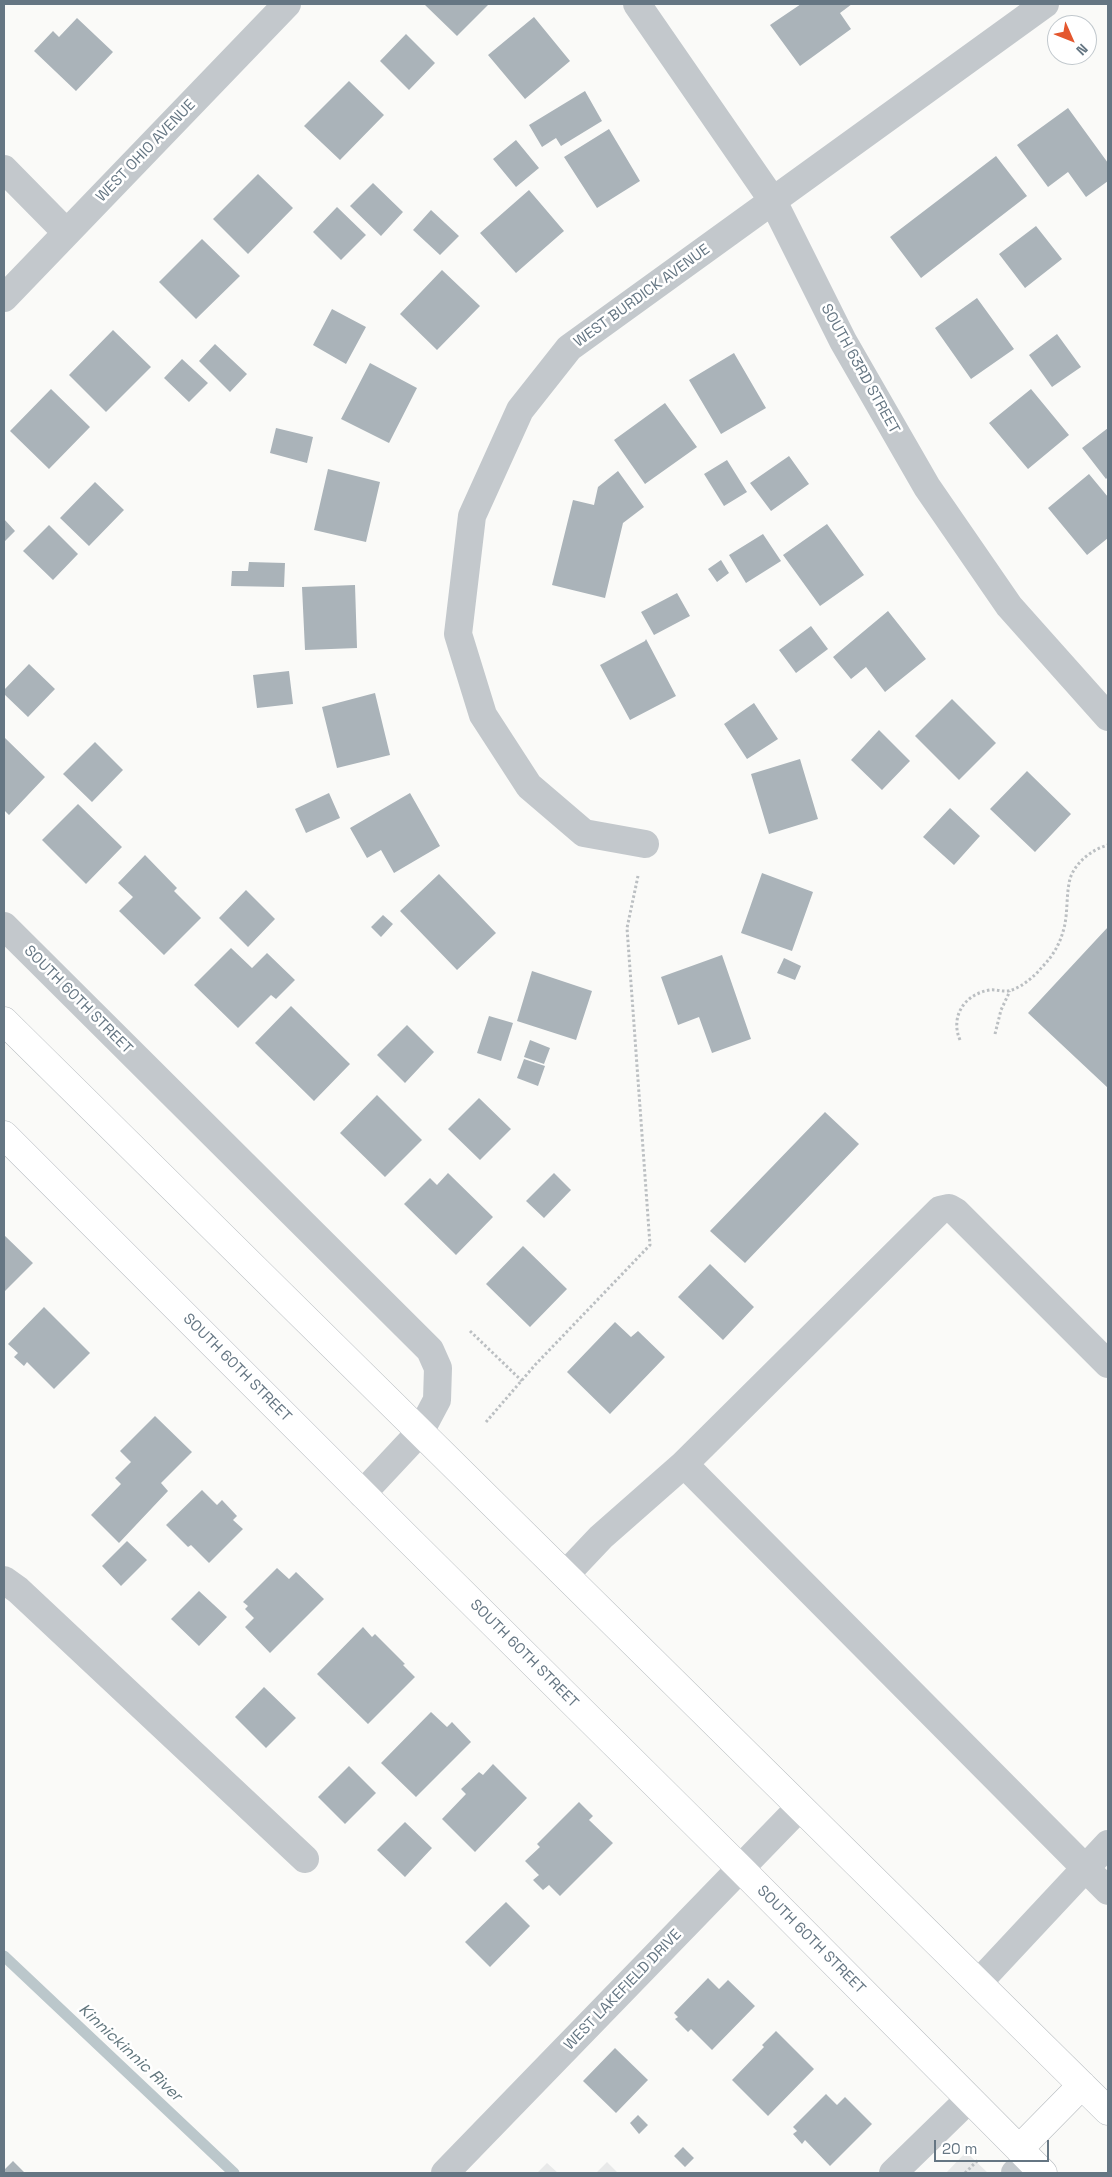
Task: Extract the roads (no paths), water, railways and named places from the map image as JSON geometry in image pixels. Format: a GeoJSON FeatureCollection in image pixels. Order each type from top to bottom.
{"type":"FeatureCollection","features":[{"type":"Feature","properties":{"kind":"main road"},"geometry":{"type":"LineString","coordinates":[[4,1021],[1108,2111]]}},
{"type":"Feature","properties":{"kind":"main road","name":"SOUTH 60TH STREET"},"geometry":{"type":"LineString","coordinates":[[4,1135],[362,1494],[741,1869],[968,2100],[1026,2164]]}},
{"type":"Feature","properties":{"kind":"main road"},"geometry":{"type":"LineString","coordinates":[[1026,2164],[1082,2085]]}},
{"type":"Feature","properties":{"kind":"street","name":"WEST OHIO AVENUE"},"geometry":{"type":"LineString","coordinates":[[4,298],[287,4]]}},
{"type":"Feature","properties":{"kind":"street","name":"SOUTH 63RD STREET"},"geometry":{"type":"LineString","coordinates":[[637,4],[773,201],[843,341],[927,487],[1009,606],[1108,717]]}},
{"type":"Feature","properties":{"kind":"street","name":"WEST BURDICK AVENUE"},"geometry":{"type":"LineString","coordinates":[[645,844],[584,833],[529,786],[483,715],[458,634],[472,516],[520,410],[569,348],[1045,4]]}},
{"type":"Feature","properties":{"kind":"street"},"geometry":{"type":"LineString","coordinates":[[4,169],[66,232]]}},
{"type":"Feature","properties":{"kind":"street","name":"SOUTH 60TH STREET"},"geometry":{"type":"LineString","coordinates":[[4,926],[430,1350],[438,1368],[437,1400],[420,1432],[362,1494]]}},
{"type":"Feature","properties":{"kind":"street"},"geometry":{"type":"LineString","coordinates":[[565,1575],[601,1537],[684,1464],[940,1210],[949,1208],[956,1212],[1108,1364]]}},
{"type":"Feature","properties":{"kind":"street"},"geometry":{"type":"LineString","coordinates":[[684,1464],[1108,1891]]}},
{"type":"Feature","properties":{"kind":"street"},"geometry":{"type":"LineString","coordinates":[[4,1580],[18,1590],[305,1859]]}},
{"type":"Feature","properties":{"kind":"street","name":"WEST LAKEFIELD DRIVE"},"geometry":{"type":"LineString","coordinates":[[445,2173],[800,1807]]}},
{"type":"Feature","properties":{"kind":"street"},"geometry":{"type":"LineString","coordinates":[[979,1982],[1108,1844]]}},
{"type":"Feature","properties":{"kind":"street"},"geometry":{"type":"LineString","coordinates":[[893,2173],[968,2100]]}},
{"type":"Feature","properties":{"kind":"waterway","name":"Kinnickinnic River"},"geometry":{"type":"LineString","coordinates":[[4,1956],[234,2173]]}}]}
